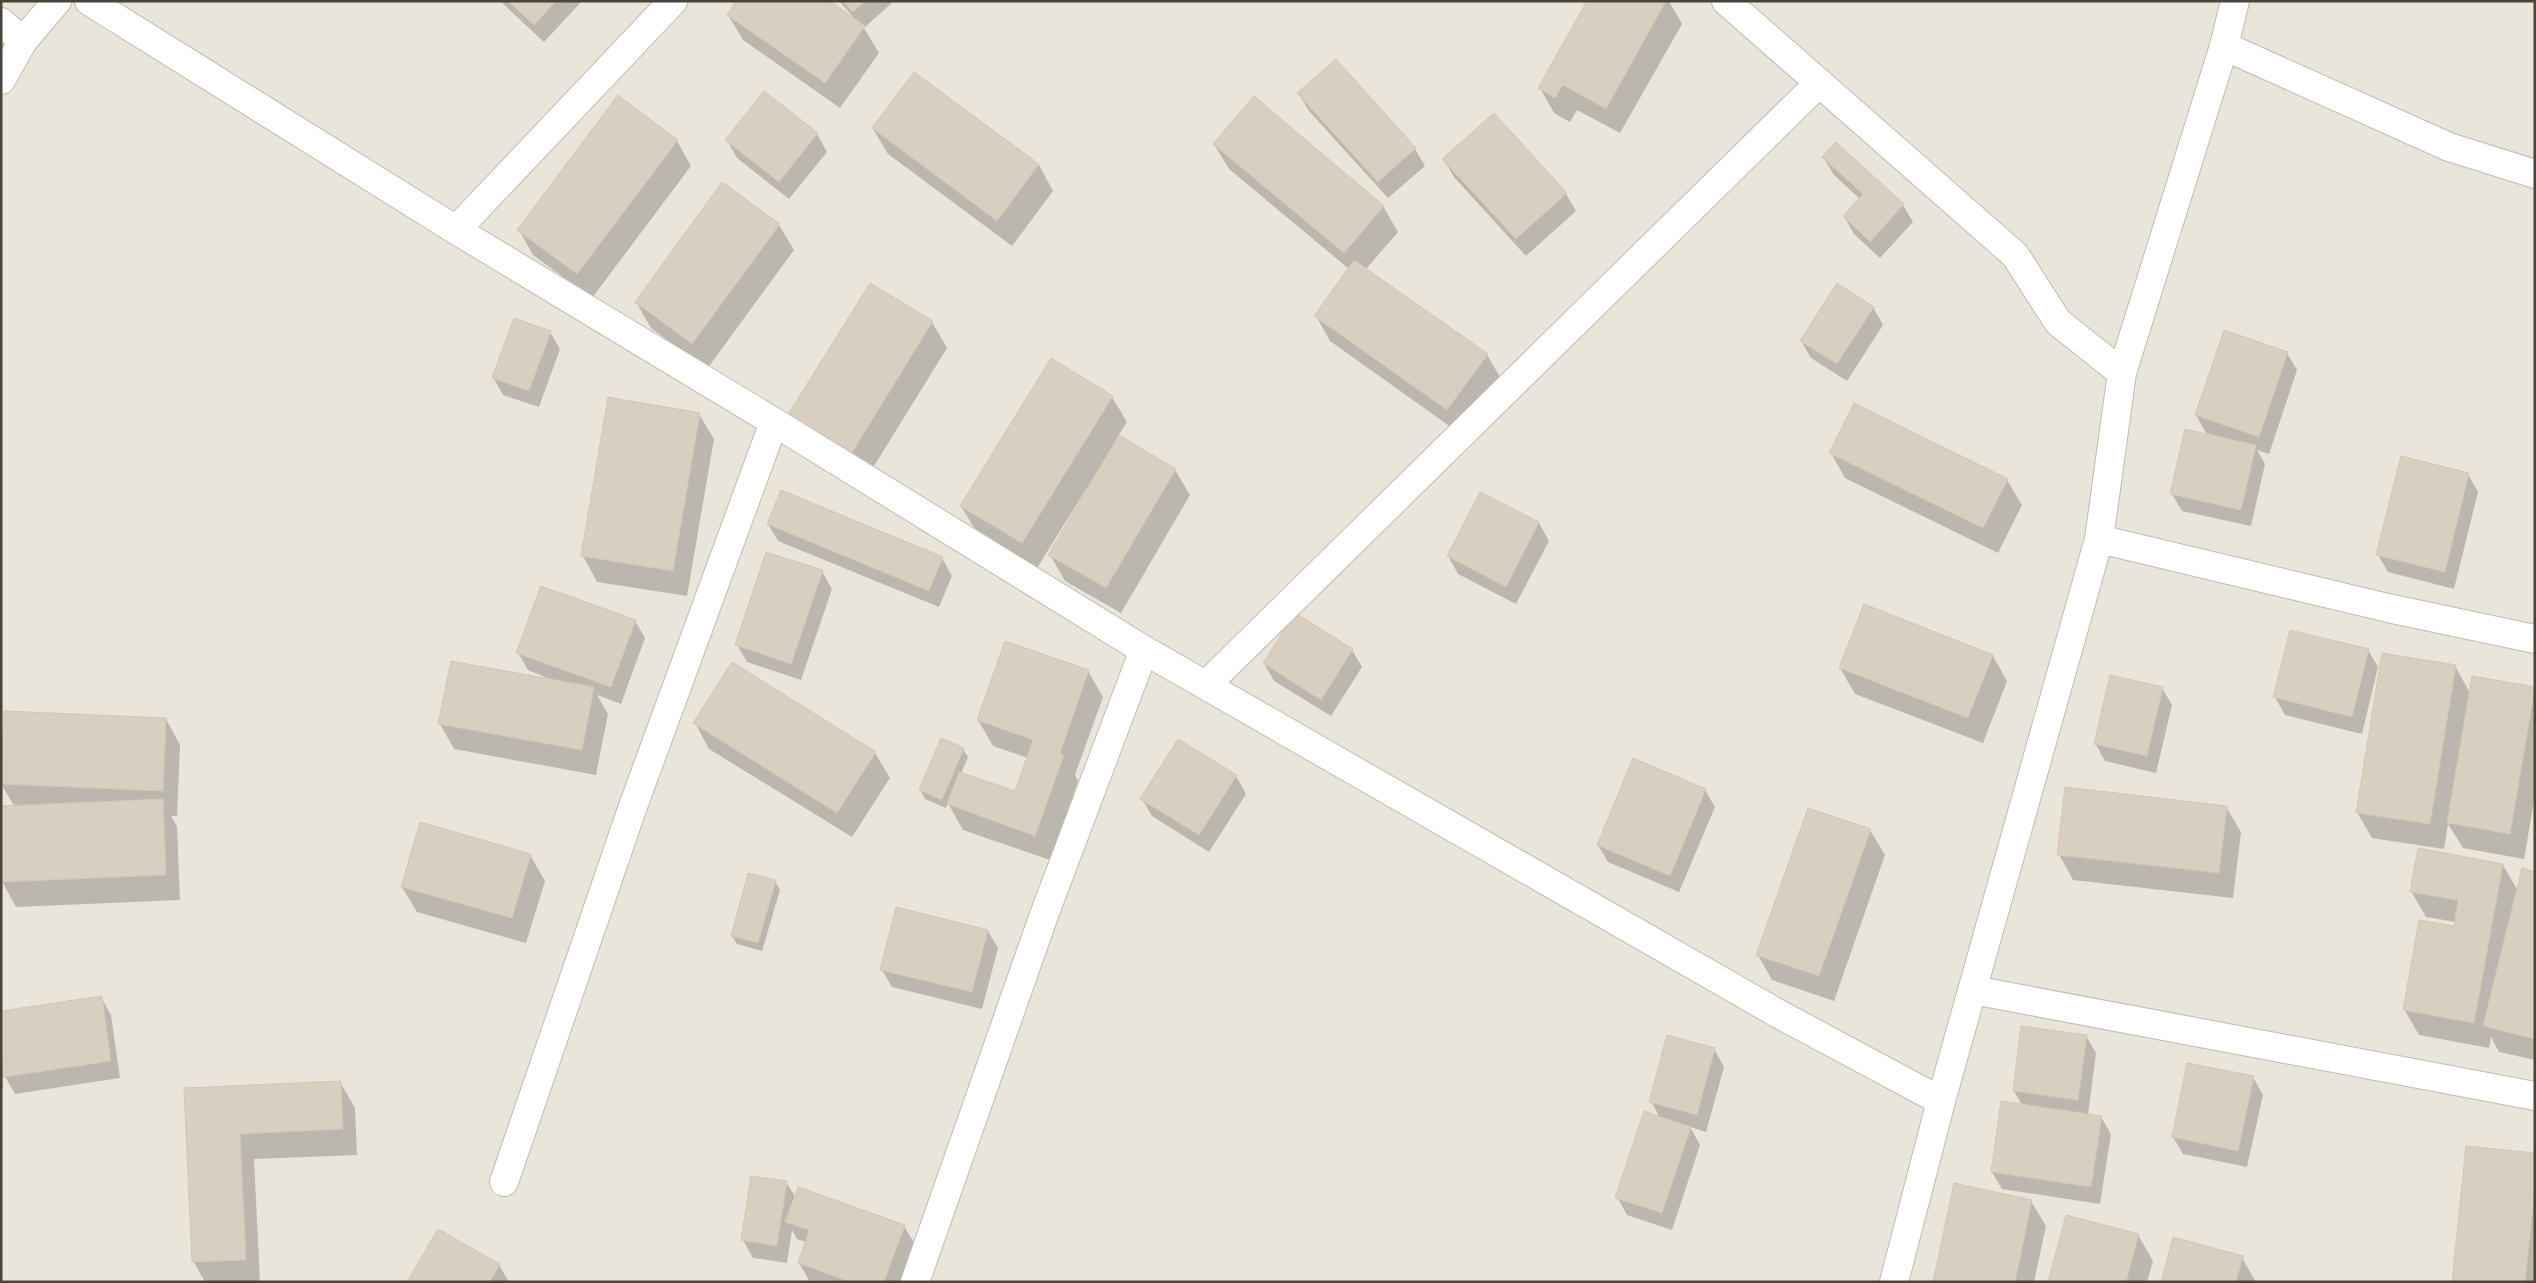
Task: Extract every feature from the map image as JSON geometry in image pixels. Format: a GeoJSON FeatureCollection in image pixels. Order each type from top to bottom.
{"type":"FeatureCollection","features":[{"type":"Feature","properties":{"kind":"street"},"geometry":{"type":"LineString","coordinates":[[1,80],[23,41],[57,1]]}},
{"type":"Feature","properties":{"kind":"street"},"geometry":{"type":"LineString","coordinates":[[89,1],[456,230],[774,422],[1144,650],[1769,1008],[1941,1102]]}},
{"type":"Feature","properties":{"kind":"street"},"geometry":{"type":"LineString","coordinates":[[456,230],[673,1]]}},
{"type":"Feature","properties":{"kind":"street"},"geometry":{"type":"LineString","coordinates":[[1726,1],[1818,84],[2015,255],[2058,322],[2122,374]]}},
{"type":"Feature","properties":{"kind":"street"},"geometry":{"type":"LineString","coordinates":[[1894,1282],[1941,1102],[2099,539],[2122,374],[2224,46],[2235,1]]}},
{"type":"Feature","properties":{"kind":"street"},"geometry":{"type":"LineString","coordinates":[[1,22],[23,41]]}},
{"type":"Feature","properties":{"kind":"street"},"geometry":{"type":"LineString","coordinates":[[2224,46],[2449,146],[2535,174]]}},
{"type":"Feature","properties":{"kind":"street"},"geometry":{"type":"LineString","coordinates":[[1206,685],[1818,84]]}},
{"type":"Feature","properties":{"kind":"street"},"geometry":{"type":"LineString","coordinates":[[504,1182],[632,809],[774,422]]}},
{"type":"Feature","properties":{"kind":"street"},"geometry":{"type":"LineString","coordinates":[[2099,539],[2388,608],[2535,639]]}},
{"type":"Feature","properties":{"kind":"street"},"geometry":{"type":"LineString","coordinates":[[915,1282],[1044,915],[1144,650]]}},
{"type":"Feature","properties":{"kind":"street"},"geometry":{"type":"LineString","coordinates":[[1973,990],[2535,1096]]}},
{"type":"Feature","properties":{"kind":"shaded area"},"geometry":{"type":"Polygon","coordinates":[[[1,1],[2535,1],[2535,1282],[1,1282],[1,1]]]}},
{"type":"Feature","properties":{"kind":"building"},"geometry":{"type":"Polygon","coordinates":[[[508,1],[556,1],[534,25],[508,1]]]}},
{"type":"Feature","properties":{"kind":"building"},"geometry":{"type":"Polygon","coordinates":[[[736,1],[830,1],[865,26],[825,83],[727,15],[736,1]]]}},
{"type":"Feature","properties":{"kind":"building"},"geometry":{"type":"Polygon","coordinates":[[[843,1],[865,1],[853,12],[843,1]]]}},
{"type":"Feature","properties":{"kind":"building"},"geometry":{"type":"Polygon","coordinates":[[[1587,1],[1666,1],[1606,109],[1563,85],[1555,98],[1538,88],[1587,1]]]}},
{"type":"Feature","properties":{"kind":"building"},"geometry":{"type":"Polygon","coordinates":[[[1336,59],[1416,148],[1378,182],[1297,93],[1336,59]]]}},
{"type":"Feature","properties":{"kind":"building"},"geometry":{"type":"Polygon","coordinates":[[[914,72],[1039,164],[997,221],[872,128],[914,72]]]}},
{"type":"Feature","properties":{"kind":"building"},"geometry":{"type":"Polygon","coordinates":[[[764,91],[818,133],[779,182],[725,140],[764,91]]]}},
{"type":"Feature","properties":{"kind":"building"},"geometry":{"type":"Polygon","coordinates":[[[618,95],[678,140],[577,274],[517,230],[618,95]]]}},
{"type":"Feature","properties":{"kind":"building"},"geometry":{"type":"Polygon","coordinates":[[[1254,96],[1384,206],[1344,253],[1213,144],[1254,96]]]}},
{"type":"Feature","properties":{"kind":"building"},"geometry":{"type":"Polygon","coordinates":[[[1494,113],[1567,193],[1516,239],[1442,159],[1494,113]]]}},
{"type":"Feature","properties":{"kind":"building"},"geometry":{"type":"Polygon","coordinates":[[[1836,142],[1904,204],[1870,242],[1843,216],[1863,194],[1822,157],[1836,142]]]}},
{"type":"Feature","properties":{"kind":"building"},"geometry":{"type":"Polygon","coordinates":[[[722,182],[780,224],[692,344],[635,302],[722,182]]]}},
{"type":"Feature","properties":{"kind":"building"},"geometry":{"type":"Polygon","coordinates":[[[1354,260],[1488,354],[1447,410],[1314,316],[1354,260]]]}},
{"type":"Feature","properties":{"kind":"building"},"geometry":{"type":"Polygon","coordinates":[[[870,283],[933,321],[851,454],[787,416],[870,283]]]}},
{"type":"Feature","properties":{"kind":"building"},"geometry":{"type":"Polygon","coordinates":[[[1837,283],[1874,307],[1837,364],[1800,341],[1837,283]]]}},
{"type":"Feature","properties":{"kind":"building"},"geometry":{"type":"Polygon","coordinates":[[[514,318],[551,331],[529,391],[492,378],[514,318]]]}},
{"type":"Feature","properties":{"kind":"building"},"geometry":{"type":"Polygon","coordinates":[[[2224,330],[2288,352],[2259,437],[2195,415],[2224,330]]]}},
{"type":"Feature","properties":{"kind":"building"},"geometry":{"type":"Polygon","coordinates":[[[1051,358],[1113,396],[1022,543],[960,506],[1051,358]]]}},
{"type":"Feature","properties":{"kind":"building"},"geometry":{"type":"Polygon","coordinates":[[[608,397],[700,413],[673,571],[581,556],[608,397]]]}},
{"type":"Feature","properties":{"kind":"building"},"geometry":{"type":"Polygon","coordinates":[[[1854,403],[2008,479],[1983,528],[1829,453],[1854,403]]]}},
{"type":"Feature","properties":{"kind":"building"},"geometry":{"type":"Polygon","coordinates":[[[2185,429],[2256,445],[2241,510],[2170,494],[2185,429]]]}},
{"type":"Feature","properties":{"kind":"building"},"geometry":{"type":"Polygon","coordinates":[[[1119,435],[1176,469],[1106,588],[1048,555],[1119,435]]]}},
{"type":"Feature","properties":{"kind":"building"},"geometry":{"type":"Polygon","coordinates":[[[2401,456],[2469,473],[2445,572],[2376,555],[2401,456]]]}},
{"type":"Feature","properties":{"kind":"building"},"geometry":{"type":"Polygon","coordinates":[[[781,490],[943,557],[929,591],[767,524],[781,490]]]}},
{"type":"Feature","properties":{"kind":"building"},"geometry":{"type":"Polygon","coordinates":[[[1480,492],[1539,522],[1506,587],[1447,556],[1480,492]]]}},
{"type":"Feature","properties":{"kind":"building"},"geometry":{"type":"Polygon","coordinates":[[[766,552],[823,570],[791,664],[735,645],[766,552]]]}},
{"type":"Feature","properties":{"kind":"building"},"geometry":{"type":"Polygon","coordinates":[[[541,586],[636,620],[611,687],[516,653],[541,586]]]}},
{"type":"Feature","properties":{"kind":"building"},"geometry":{"type":"Polygon","coordinates":[[[1864,604],[1993,655],[1968,718],[1839,668],[1864,604]]]}},
{"type":"Feature","properties":{"kind":"building"},"geometry":{"type":"Polygon","coordinates":[[[1295,613],[1353,649],[1321,700],[1263,663],[1295,613]]]}},
{"type":"Feature","properties":{"kind":"building"},"geometry":{"type":"Polygon","coordinates":[[[2290,630],[2369,649],[2352,717],[2273,697],[2290,630]]]}},
{"type":"Feature","properties":{"kind":"building"},"geometry":{"type":"Polygon","coordinates":[[[1005,641],[1089,670],[1060,753],[1064,755],[1035,836],[947,804],[959,772],[1015,791],[1033,740],[977,720],[1005,641]]]}},
{"type":"Feature","properties":{"kind":"building"},"geometry":{"type":"Polygon","coordinates":[[[2382,653],[2456,665],[2430,824],[2356,813],[2382,653]]]}},
{"type":"Feature","properties":{"kind":"building"},"geometry":{"type":"Polygon","coordinates":[[[451,661],[594,687],[582,750],[438,724],[451,661]]]}},
{"type":"Feature","properties":{"kind":"building"},"geometry":{"type":"Polygon","coordinates":[[[732,662],[876,752],[837,813],[693,723],[732,662]]]}},
{"type":"Feature","properties":{"kind":"building"},"geometry":{"type":"Polygon","coordinates":[[[2110,675],[2163,687],[2147,756],[2094,744],[2110,675]]]}},
{"type":"Feature","properties":{"kind":"building"},"geometry":{"type":"Polygon","coordinates":[[[2472,676],[2535,687],[2510,834],[2447,823],[2472,676]]]}},
{"type":"Feature","properties":{"kind":"building"},"geometry":{"type":"Polygon","coordinates":[[[4,711],[166,718],[163,791],[1,784],[4,711]]]}},
{"type":"Feature","properties":{"kind":"building"},"geometry":{"type":"Polygon","coordinates":[[[941,738],[964,748],[942,800],[919,790],[941,738]]]}},
{"type":"Feature","properties":{"kind":"building"},"geometry":{"type":"Polygon","coordinates":[[[1178,739],[1237,775],[1199,835],[1140,799],[1178,739]]]}},
{"type":"Feature","properties":{"kind":"building"},"geometry":{"type":"Polygon","coordinates":[[[1633,758],[1706,789],[1670,876],[1597,845],[1633,758]]]}},
{"type":"Feature","properties":{"kind":"building"},"geometry":{"type":"Polygon","coordinates":[[[2065,787],[2227,806],[2219,873],[2057,855],[2065,787]]]}},
{"type":"Feature","properties":{"kind":"building"},"geometry":{"type":"Polygon","coordinates":[[[163,799],[166,875],[1,882],[1,806],[163,799]]]}},
{"type":"Feature","properties":{"kind":"building"},"geometry":{"type":"Polygon","coordinates":[[[1808,808],[1871,829],[1819,976],[1756,955],[1808,808]]]}},
{"type":"Feature","properties":{"kind":"building"},"geometry":{"type":"Polygon","coordinates":[[[420,822],[531,854],[512,918],[401,887],[420,822]]]}},
{"type":"Feature","properties":{"kind":"building"},"geometry":{"type":"Polygon","coordinates":[[[2418,848],[2503,864],[2474,1023],[2403,1010],[2419,920],[2454,926],[2458,900],[2410,892],[2418,848]]]}},
{"type":"Feature","properties":{"kind":"building"},"geometry":{"type":"Polygon","coordinates":[[[2522,868],[2535,872],[2535,1039],[2483,1026],[2522,868]]]}},
{"type":"Feature","properties":{"kind":"building"},"geometry":{"type":"Polygon","coordinates":[[[748,873],[776,880],[758,943],[731,936],[748,873]]]}},
{"type":"Feature","properties":{"kind":"building"},"geometry":{"type":"Polygon","coordinates":[[[896,907],[988,930],[972,992],[880,970],[896,907]]]}},
{"type":"Feature","properties":{"kind":"building"},"geometry":{"type":"Polygon","coordinates":[[[102,996],[111,1061],[4,1077],[1,1058],[1,1011],[102,996]]]}},
{"type":"Feature","properties":{"kind":"building"},"geometry":{"type":"Polygon","coordinates":[[[2021,1026],[2087,1035],[2078,1100],[2013,1091],[2021,1026]]]}},
{"type":"Feature","properties":{"kind":"building"},"geometry":{"type":"Polygon","coordinates":[[[1667,1035],[1715,1048],[1697,1115],[1649,1102],[1667,1035]]]}},
{"type":"Feature","properties":{"kind":"building"},"geometry":{"type":"Polygon","coordinates":[[[2187,1063],[2254,1076],[2238,1151],[2172,1137],[2187,1063]]]}},
{"type":"Feature","properties":{"kind":"building"},"geometry":{"type":"Polygon","coordinates":[[[341,1081],[343,1129],[240,1134],[246,1260],[192,1262],[184,1088],[341,1081]]]}},
{"type":"Feature","properties":{"kind":"building"},"geometry":{"type":"Polygon","coordinates":[[[2001,1101],[2102,1116],[2091,1187],[1991,1172],[2001,1101]]]}},
{"type":"Feature","properties":{"kind":"building"},"geometry":{"type":"Polygon","coordinates":[[[1644,1111],[1691,1127],[1662,1213],[1615,1198],[1644,1111]]]}},
{"type":"Feature","properties":{"kind":"building"},"geometry":{"type":"Polygon","coordinates":[[[2466,1146],[2535,1153],[2535,1187],[2525,1282],[2452,1282],[2466,1146]]]}},
{"type":"Feature","properties":{"kind":"building"},"geometry":{"type":"Polygon","coordinates":[[[751,1176],[787,1181],[777,1246],[741,1240],[751,1176]]]}},
{"type":"Feature","properties":{"kind":"building"},"geometry":{"type":"Polygon","coordinates":[[[1954,1183],[2032,1200],[2015,1282],[1933,1282],[1954,1183]]]}},
{"type":"Feature","properties":{"kind":"building"},"geometry":{"type":"Polygon","coordinates":[[[798,1187],[905,1225],[884,1282],[850,1282],[798,1263],[809,1230],[785,1222],[798,1187]]]}},
{"type":"Feature","properties":{"kind":"building"},"geometry":{"type":"Polygon","coordinates":[[[2066,1215],[2139,1234],[2126,1282],[2048,1282],[2066,1215]]]}},
{"type":"Feature","properties":{"kind":"building"},"geometry":{"type":"Polygon","coordinates":[[[438,1229],[500,1264],[490,1282],[407,1282],[438,1229]]]}},
{"type":"Feature","properties":{"kind":"building"},"geometry":{"type":"Polygon","coordinates":[[[2173,1237],[2243,1256],[2236,1282],[2161,1282],[2173,1237]]]}}]}
